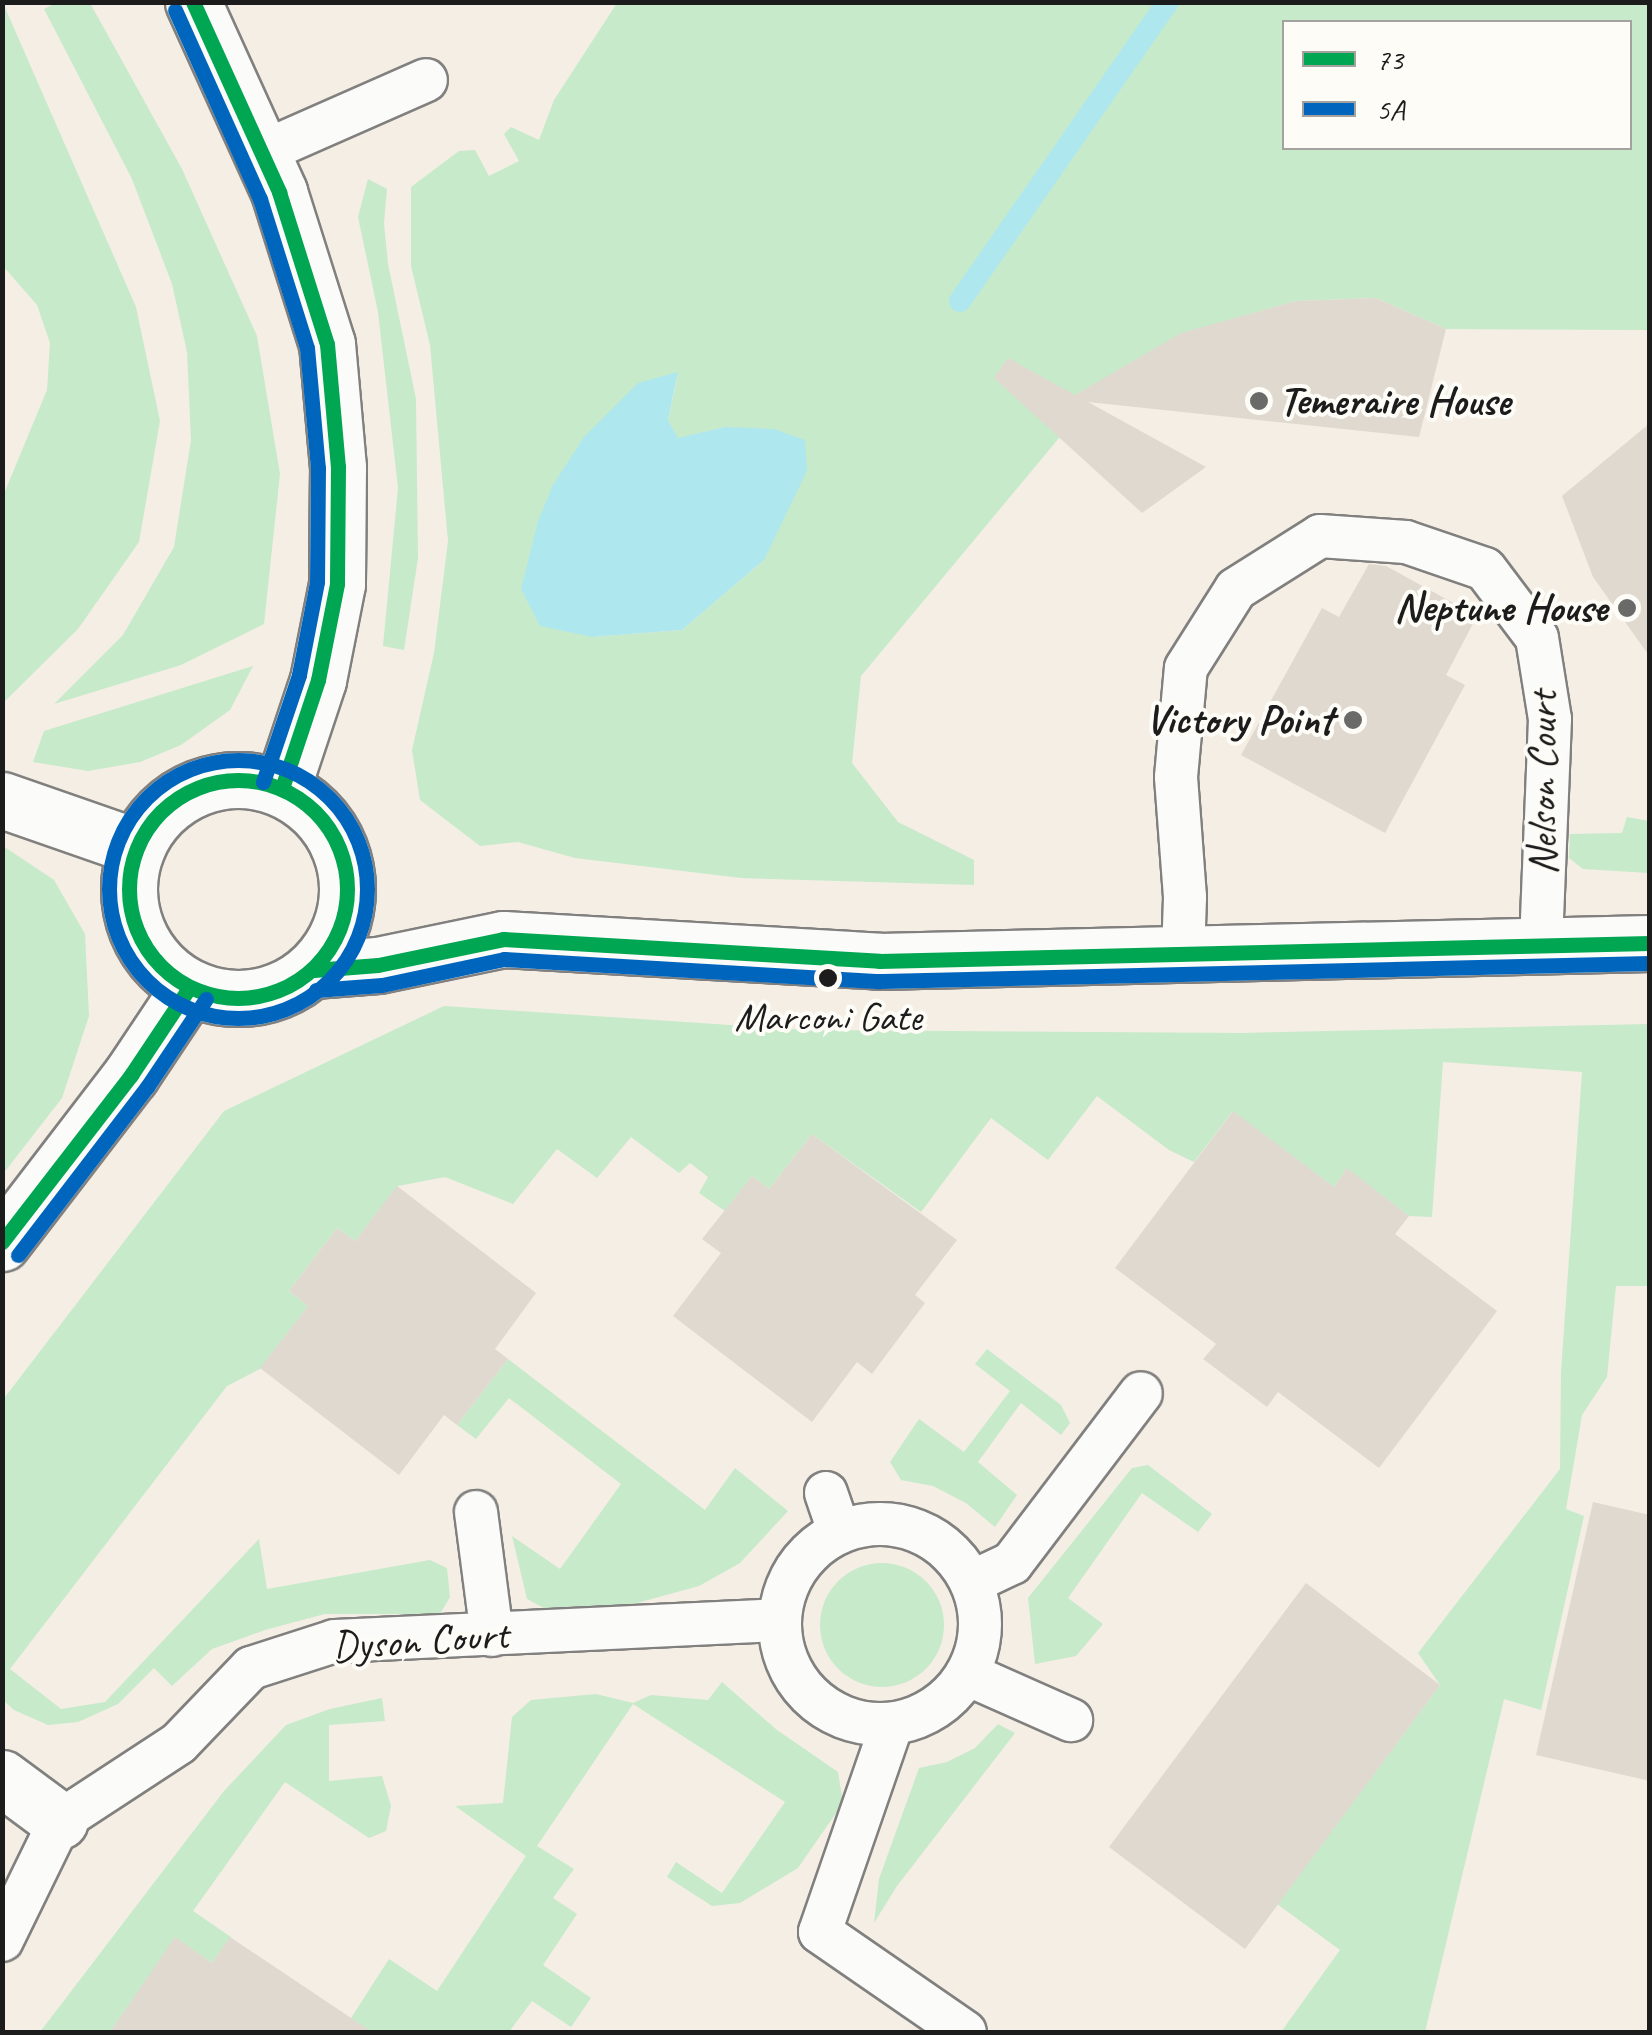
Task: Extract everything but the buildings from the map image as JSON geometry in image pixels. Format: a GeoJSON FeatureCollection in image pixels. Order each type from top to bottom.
{"type":"FeatureCollection","features":[{"type":"Feature","properties":{"kind":"street"},"geometry":{"type":"LineString","coordinates":[[193,2],[262,152],[327,344],[338,467],[337,584],[318,680],[282,788]]}},
{"type":"Feature","properties":{"kind":"street"},"geometry":{"type":"LineString","coordinates":[[249,779],[282,788],[309,804],[329,826],[343,853],[349,882],[330,948],[314,970],[285,988],[254,998],[220,998],[189,988],[162,968],[136,927],[129,879],[137,847],[156,817],[182,795],[214,782],[249,779]]}},
{"type":"Feature","properties":{"kind":"street"},"geometry":{"type":"LineString","coordinates":[[2,800],[137,847]]}},
{"type":"Feature","properties":{"kind":"street"},"geometry":{"type":"LineString","coordinates":[[314,970],[378,965],[503,939],[879,961],[1650,943]]}},
{"type":"Feature","properties":{"kind":"street"},"geometry":{"type":"LineString","coordinates":[[2,1243],[131,1075],[189,988]]}},
{"type":"Feature","properties":{"kind":"street"},"geometry":{"type":"LineString","coordinates":[[2,1778],[60,1820]]}},
{"type":"Feature","properties":{"kind":"lane"},"geometry":{"type":"LineString","coordinates":[[262,152],[426,80]]}},
{"type":"Feature","properties":{"kind":"lane","name":"Nelson Court"},"geometry":{"type":"LineString","coordinates":[[1183,956],[1185,897],[1176,776],[1186,668],[1236,589],[1320,536],[1406,542],[1485,568],[1537,638],[1550,719],[1541,946]]}},
{"type":"Feature","properties":{"kind":"lane"},"geometry":{"type":"LineString","coordinates":[[972,1582],[1012,1563],[1141,1393]]}},
{"type":"Feature","properties":{"kind":"lane"},"geometry":{"type":"LineString","coordinates":[[476,1512],[492,1635]]}},
{"type":"Feature","properties":{"kind":"lane"},"geometry":{"type":"LineString","coordinates":[[832,1512],[870,1523],[901,1524],[930,1536],[954,1556],[972,1582],[980,1612],[979,1644],[967,1674],[948,1698],[922,1715],[892,1724],[857,1722],[826,1709],[800,1686],[783,1655],[778,1620],[783,1593],[796,1568],[815,1546],[832,1512]]}},
{"type":"Feature","properties":{"kind":"lane","name":"Dyson Court"},"geometry":{"type":"LineString","coordinates":[[60,1820],[179,1743],[251,1668],[336,1640],[778,1620]]}},
{"type":"Feature","properties":{"kind":"lane"},"geometry":{"type":"LineString","coordinates":[[967,1674],[1071,1720]]}},
{"type":"Feature","properties":{"kind":"lane"},"geometry":{"type":"LineString","coordinates":[[892,1724],[820,1932],[965,2032]]}},
{"type":"Feature","properties":{"kind":"lane"},"geometry":{"type":"LineString","coordinates":[[2,1940],[60,1820]]}},
{"type":"Feature","properties":{"kind":"shaded area"},"geometry":{"type":"Polygon","coordinates":[[[3,3],[1649,3],[1649,2032],[3,2032],[3,3]]]}},
{"type":"Feature","properties":{"kind":"green space"},"geometry":{"type":"Polygon","coordinates":[[[3,3],[136,307],[160,421],[139,542],[78,629],[3,703],[3,496],[47,390],[50,343],[37,305],[3,266],[3,3]]]}},
{"type":"Feature","properties":{"kind":"green space"},"geometry":{"type":"Polygon","coordinates":[[[56,3],[90,3],[182,169],[257,336],[280,474],[264,624],[181,665],[54,704],[123,635],[174,547],[191,440],[187,352],[172,284],[132,179],[44,9],[56,3]]]}},
{"type":"Feature","properties":{"kind":"green space"},"geometry":{"type":"Polygon","coordinates":[[[617,3],[1649,3],[1649,330],[1446,329],[1376,298],[1296,301],[1181,334],[1113,373],[861,676],[852,763],[898,822],[974,860],[974,885],[741,878],[575,858],[518,842],[480,846],[420,800],[412,750],[434,653],[448,541],[430,345],[411,266],[411,187],[459,151],[475,150],[489,176],[519,161],[504,134],[511,127],[539,140],[554,100],[617,3]],[[678,374],[592,637],[682,630],[764,560],[725,427],[678,439],[668,420],[678,374]]]}},
{"type":"Feature","properties":{"kind":"green space"},"geometry":{"type":"Polygon","coordinates":[[[368,179],[387,189],[384,223],[388,264],[416,399],[418,558],[404,650],[383,646],[398,488],[378,312],[358,217],[368,179]]]}},
{"type":"Feature","properties":{"kind":"green space"},"geometry":{"type":"Polygon","coordinates":[[[253,666],[230,710],[181,745],[140,762],[88,771],[33,762],[44,731],[253,666]]]}},
{"type":"Feature","properties":{"kind":"green space"},"geometry":{"type":"Polygon","coordinates":[[[1627,817],[1649,821],[1649,873],[1583,869],[1569,858],[1570,834],[1622,833],[1627,817]]]}},
{"type":"Feature","properties":{"kind":"green space"},"geometry":{"type":"Polygon","coordinates":[[[3,846],[54,880],[85,934],[89,1016],[62,1098],[3,1174],[3,846]]]}},
{"type":"Feature","properties":{"kind":"green space"},"geometry":{"type":"Polygon","coordinates":[[[444,1006],[806,1030],[1241,1033],[1649,1024],[1649,1286],[1616,1286],[1607,1377],[1582,1415],[1566,1509],[1584,1516],[1541,1710],[1504,1699],[1425,2032],[1281,2032],[1340,1950],[1277,1904],[1440,1685],[1418,1653],[1560,1469],[1561,1372],[1582,1072],[1443,1062],[1432,1217],[1409,1216],[1347,1169],[1334,1187],[1232,1112],[1194,1162],[1169,1150],[1097,1096],[1048,1160],[991,1118],[921,1212],[812,1134],[769,1189],[752,1176],[725,1211],[699,1193],[708,1177],[690,1163],[679,1173],[631,1137],[597,1178],[557,1149],[513,1204],[445,1177],[398,1186],[355,1241],[337,1228],[289,1291],[308,1306],[260,1369],[227,1386],[10,1669],[61,1709],[105,1702],[259,1539],[267,1589],[430,1560],[447,1568],[450,1597],[440,1614],[325,1614],[265,1630],[212,1649],[172,1686],[154,1668],[118,1704],[78,1722],[48,1725],[14,1710],[3,1700],[2,1401],[224,1111],[444,1006]]]}},
{"type":"Feature","properties":{"kind":"green space"},"geometry":{"type":"Polygon","coordinates":[[[987,1349],[1061,1405],[1070,1423],[1061,1435],[1021,1403],[978,1462],[1017,1495],[995,1527],[966,1503],[933,1486],[901,1480],[890,1462],[919,1419],[964,1452],[1010,1391],[975,1364],[987,1349]]]}},
{"type":"Feature","properties":{"kind":"green space"},"geometry":{"type":"Polygon","coordinates":[[[508,1359],[705,1510],[735,1468],[788,1511],[740,1563],[699,1586],[633,1604],[544,1608],[527,1599],[512,1536],[560,1569],[621,1484],[509,1398],[476,1439],[457,1425],[508,1359]]]}},
{"type":"Feature","properties":{"kind":"green space"},"geometry":{"type":"Polygon","coordinates":[[[1148,1465],[1212,1514],[1198,1532],[1142,1493],[1068,1598],[1103,1624],[1076,1656],[1035,1664],[1028,1598],[1132,1468],[1148,1465]]]}},
{"type":"Feature","properties":{"kind":"green space"},"geometry":{"type":"Polygon","coordinates":[[[882,1563],[906,1567],[926,1581],[940,1601],[944,1625],[940,1649],[926,1669],[906,1683],[882,1687],[858,1683],[838,1669],[824,1649],[820,1625],[824,1601],[838,1581],[858,1567],[882,1563]]]}},
{"type":"Feature","properties":{"kind":"green space"},"geometry":{"type":"Polygon","coordinates":[[[722,1682],[777,1730],[838,1772],[843,1803],[798,1868],[740,1903],[712,1906],[667,1877],[676,1862],[722,1893],[785,1802],[633,1704],[537,1846],[574,1869],[553,1898],[577,1914],[543,1965],[591,1998],[571,2027],[532,2001],[509,2032],[342,2032],[389,1959],[437,1991],[526,1856],[455,1806],[503,1803],[512,1717],[531,1700],[596,1694],[633,1703],[651,1695],[708,1700],[722,1682]]]}},
{"type":"Feature","properties":{"kind":"green space"},"geometry":{"type":"Polygon","coordinates":[[[382,1698],[385,1721],[329,1725],[329,1781],[382,1776],[391,1806],[386,1831],[369,1838],[285,1782],[193,1911],[231,1937],[212,1963],[175,1938],[110,2032],[40,2032],[224,1791],[286,1725],[330,1709],[382,1698]]]}},
{"type":"Feature","properties":{"kind":"green space"},"geometry":{"type":"Polygon","coordinates":[[[998,1724],[1015,1733],[897,1886],[874,1923],[879,1879],[919,1768],[947,1762],[975,1748],[998,1724]]]}},
{"type":"Feature","properties":{"kind":"water"},"geometry":{"type":"Polygon","coordinates":[[[678,372],[668,420],[678,438],[725,427],[774,429],[805,440],[807,471],[764,560],[682,630],[592,637],[540,626],[521,589],[538,521],[553,485],[584,437],[638,383],[678,372]]]}},
{"type":"Feature","properties":{"kind":"waterway"},"geometry":{"type":"LineString","coordinates":[[960,301],[1168,2]]}},
{"type":"Feature","properties":{"kind":"transit line","name":"73"},"geometry":{"type":"LineString","coordinates":[[193,2],[279,192],[327,344],[338,467],[337,584],[318,680],[282,788]]}},
{"type":"Feature","properties":{"kind":"transit line","name":"5A"},"geometry":{"type":"LineString","coordinates":[[175,10],[260,199],[307,348],[318,468],[317,582],[299,675],[263,782]]}},
{"type":"Feature","properties":{"kind":"transit line","name":"5A"},"geometry":{"type":"LineString","coordinates":[[238,760],[287,770],[329,798],[357,840],[367,889],[357,938],[329,980],[287,1008],[238,1018],[189,1008],[147,980],[119,938],[109,889],[119,840],[147,798],[189,770],[238,760]]}},
{"type":"Feature","properties":{"kind":"transit line","name":"73"},"geometry":{"type":"LineString","coordinates":[[238,780],[280,788],[315,812],[339,847],[347,889],[339,931],[315,966],[280,990],[238,998],[196,990],[161,966],[137,931],[129,889],[137,847],[161,812],[196,788],[238,780]]}},
{"type":"Feature","properties":{"kind":"transit line","name":"73"},"geometry":{"type":"LineString","coordinates":[[314,970],[378,965],[503,939],[879,961],[1650,943]]}},
{"type":"Feature","properties":{"kind":"transit line","name":"5A"},"geometry":{"type":"LineString","coordinates":[[316,990],[382,985],[504,959],[879,981],[1650,963]]}},
{"type":"Feature","properties":{"kind":"transit line","name":"73"},"geometry":{"type":"LineString","coordinates":[[2,1242],[131,1075],[189,988]]}},
{"type":"Feature","properties":{"kind":"transit line","name":"5A"},"geometry":{"type":"LineString","coordinates":[[18,1255],[147,1087],[206,999]]}},
{"type":"Feature","properties":{"kind":"place","name":"Temeraire House"},"geometry":{"type":"Point","coordinates":[1259,401]}},
{"type":"Feature","properties":{"kind":"place","name":"Neptune House"},"geometry":{"type":"Point","coordinates":[1627,608]}},
{"type":"Feature","properties":{"kind":"place","name":"Victory Point"},"geometry":{"type":"Point","coordinates":[1353,720]}},
{"type":"Feature","properties":{"kind":"place","name":"Marconi Gate"},"geometry":{"type":"Point","coordinates":[828,978]}}]}
